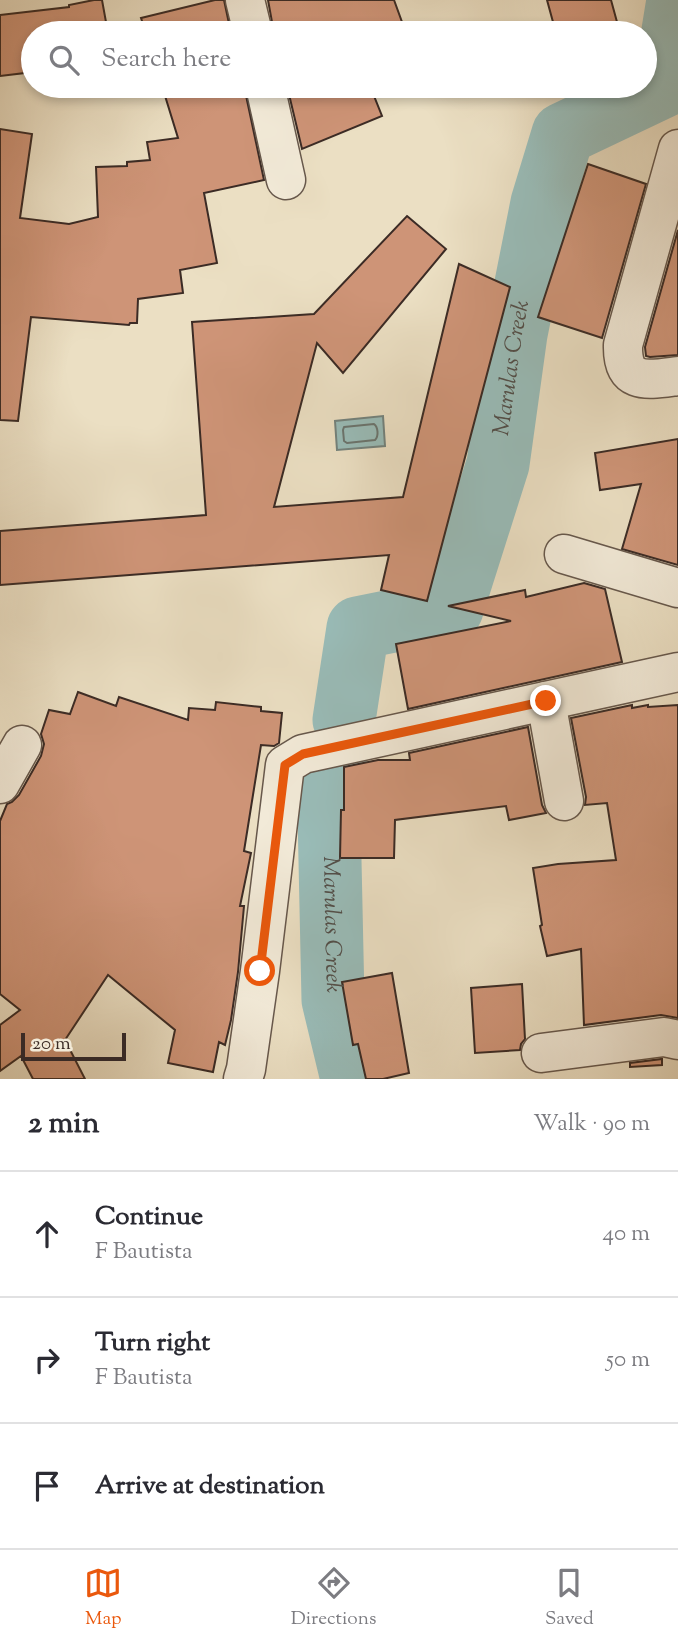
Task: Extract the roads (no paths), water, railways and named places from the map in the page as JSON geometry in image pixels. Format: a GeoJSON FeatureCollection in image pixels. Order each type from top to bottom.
{"type":"FeatureCollection","features":[{"type":"Feature","properties":{"kind":"street"},"geometry":{"type":"LineString","coordinates":[[245,0],[250,21]]}},
{"type":"Feature","properties":{"kind":"street"},"geometry":{"type":"LineString","coordinates":[[268,98],[286,180]]}},
{"type":"Feature","properties":{"kind":"street"},"geometry":{"type":"LineString","coordinates":[[678,149],[623,345],[623,360],[628,371],[651,379],[678,376]]}},
{"type":"Feature","properties":{"kind":"street"},"geometry":{"type":"LineString","coordinates":[[564,554],[678,588]]}},
{"type":"Feature","properties":{"kind":"street"},"geometry":{"type":"LineString","coordinates":[[243,1079],[260,971],[285,765],[303,754],[678,672]]}},
{"type":"Feature","properties":{"kind":"street"},"geometry":{"type":"LineString","coordinates":[[546,701],[564,802]]}},
{"type":"Feature","properties":{"kind":"street"},"geometry":{"type":"LineString","coordinates":[[0,784],[22,745]]}},
{"type":"Feature","properties":{"kind":"street"},"geometry":{"type":"LineString","coordinates":[[541,1053],[664,1037],[678,1040]]}},
{"type":"Feature","properties":{"kind":"water"},"geometry":{"type":"Polygon","coordinates":[[[383,416],[385,446],[337,450],[335,421],[383,416]]]}},
{"type":"Feature","properties":{"kind":"waterway","name":"Marulas Creek"},"geometry":{"type":"LineString","coordinates":[[657,89],[664,86],[678,0]]}},
{"type":"Feature","properties":{"kind":"waterway","name":"Marulas Creek"},"geometry":{"type":"LineString","coordinates":[[344,720],[358,628],[452,609],[498,464],[516,334],[542,203],[563,134],[639,98]]}},
{"type":"Feature","properties":{"kind":"waterway","name":"Marulas Creek"},"geometry":{"type":"LineString","coordinates":[[336,769],[329,814],[333,1000],[352,1079]]}}]}
